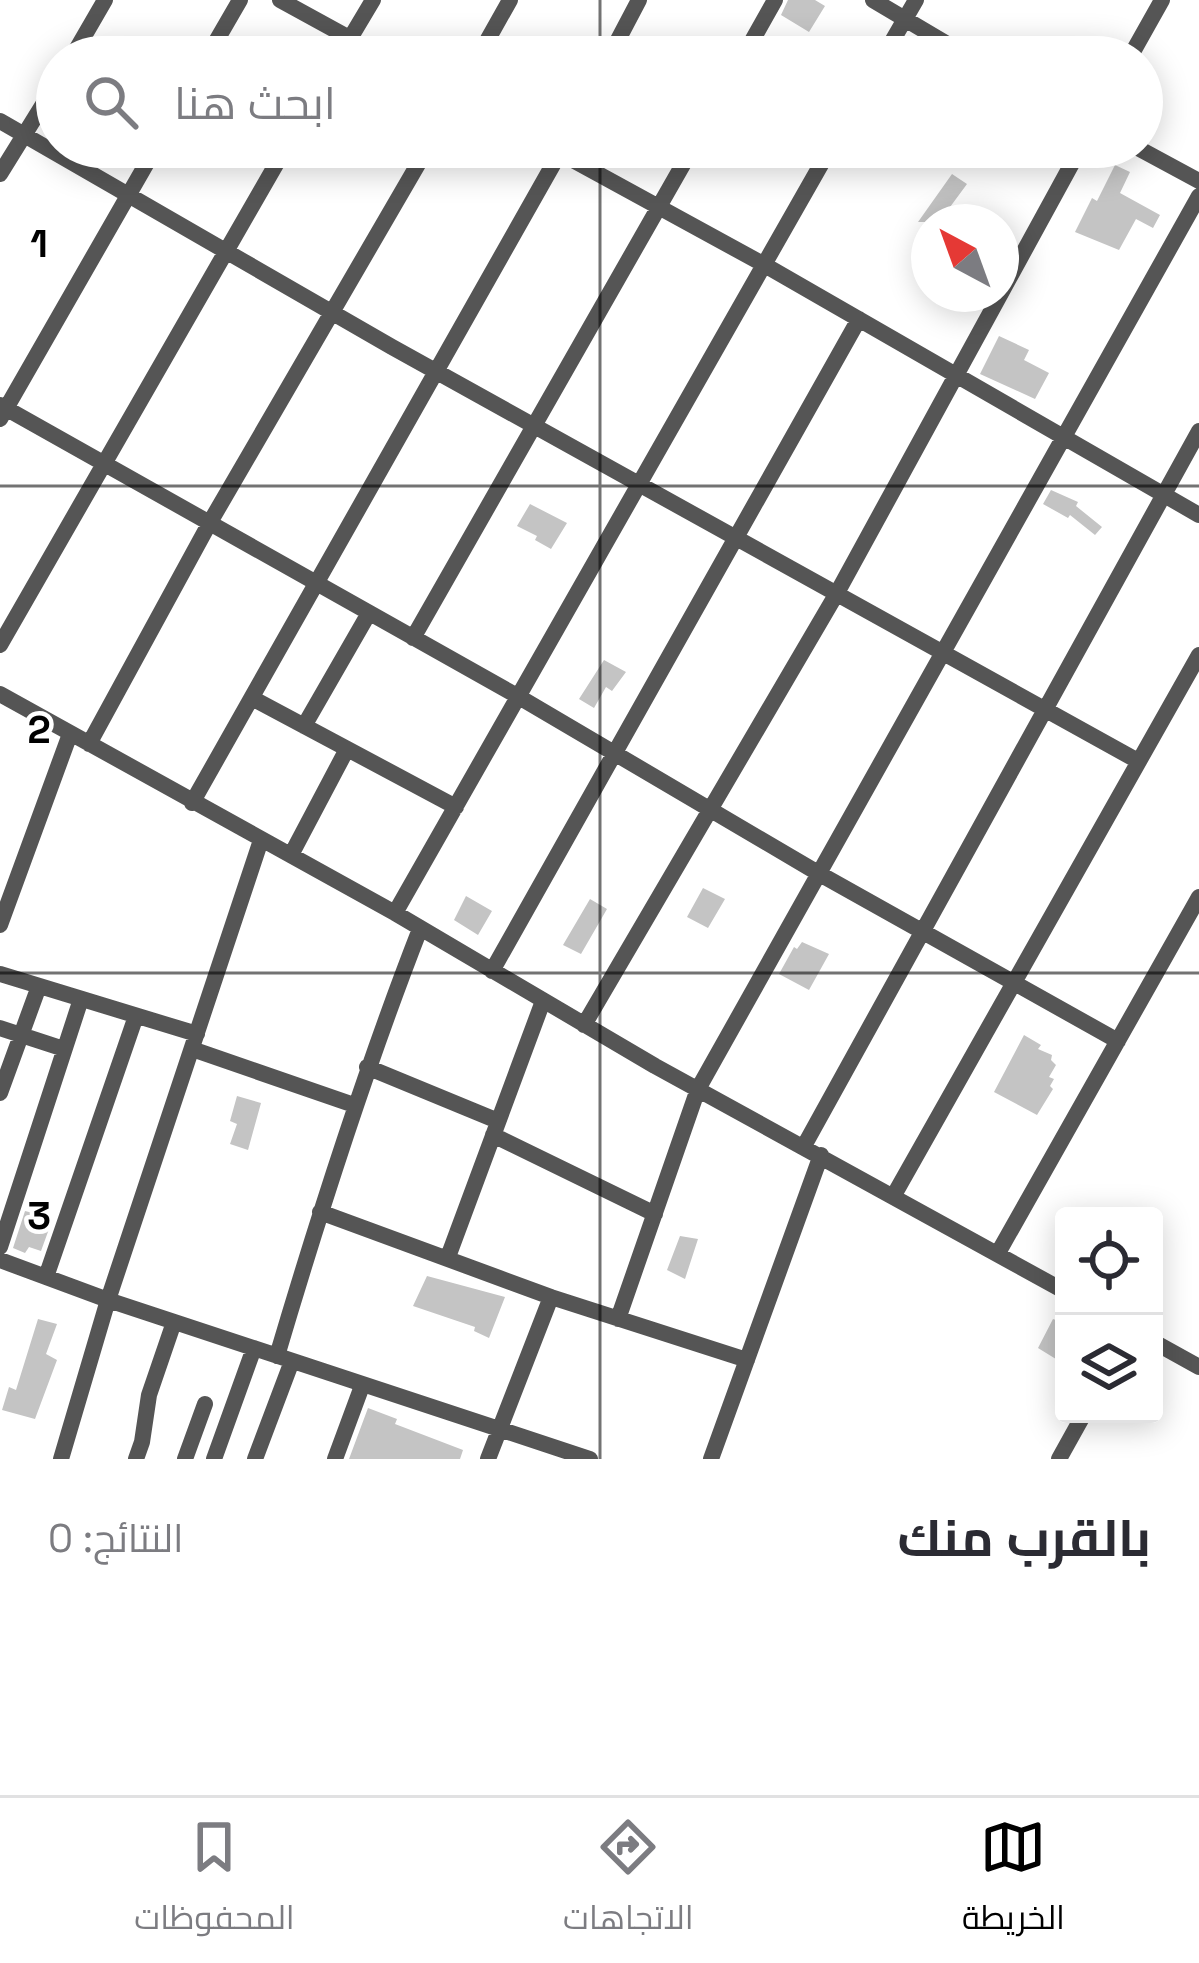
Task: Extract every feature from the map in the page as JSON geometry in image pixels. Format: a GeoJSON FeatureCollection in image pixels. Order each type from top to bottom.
{"type":"FeatureCollection","features":[{"type":"Feature","properties":{"kind":"street"},"geometry":{"type":"LineString","coordinates":[[84,36],[105,0]]}},
{"type":"Feature","properties":{"kind":"street"},"geometry":{"type":"LineString","coordinates":[[219,36],[239,0]]}},
{"type":"Feature","properties":{"kind":"street"},"geometry":{"type":"LineString","coordinates":[[280,0],[346,36]]}},
{"type":"Feature","properties":{"kind":"street"},"geometry":{"type":"LineString","coordinates":[[351,36],[373,0]]}},
{"type":"Feature","properties":{"kind":"street"},"geometry":{"type":"LineString","coordinates":[[489,36],[509,0]]}},
{"type":"Feature","properties":{"kind":"street"},"geometry":{"type":"LineString","coordinates":[[621,36],[639,0]]}},
{"type":"Feature","properties":{"kind":"street"},"geometry":{"type":"LineString","coordinates":[[755,36],[775,0]]}},
{"type":"Feature","properties":{"kind":"street"},"geometry":{"type":"LineString","coordinates":[[873,0],[929,36]]}},
{"type":"Feature","properties":{"kind":"street"},"geometry":{"type":"LineString","coordinates":[[895,36],[916,0]]}},
{"type":"Feature","properties":{"kind":"street"},"geometry":{"type":"LineString","coordinates":[[1142,36],[1162,0]]}},
{"type":"Feature","properties":{"kind":"street"},"geometry":{"type":"LineString","coordinates":[[0,174],[36,118]]}},
{"type":"Feature","properties":{"kind":"street"},"geometry":{"type":"LineString","coordinates":[[0,121],[36,141]]}},
{"type":"Feature","properties":{"kind":"street"},"geometry":{"type":"LineString","coordinates":[[1163,162],[1199,181]]}},
{"type":"Feature","properties":{"kind":"street"},"geometry":{"type":"LineString","coordinates":[[81,168],[433,370],[1138,761]]}},
{"type":"Feature","properties":{"kind":"street"},"geometry":{"type":"LineString","coordinates":[[144,168],[2,411],[519,697],[818,873],[1118,1041]]}},
{"type":"Feature","properties":{"kind":"street"},"geometry":{"type":"LineString","coordinates":[[0,645],[273,168]]}},
{"type":"Feature","properties":{"kind":"street"},"geometry":{"type":"LineString","coordinates":[[89,744],[209,524],[416,168]]}},
{"type":"Feature","properties":{"kind":"street"},"geometry":{"type":"LineString","coordinates":[[192,803],[546,168]]}},
{"type":"Feature","properties":{"kind":"street"},"geometry":{"type":"LineString","coordinates":[[590,168],[1199,515]]}},
{"type":"Feature","properties":{"kind":"street"},"geometry":{"type":"LineString","coordinates":[[413,638],[682,168]]}},
{"type":"Feature","properties":{"kind":"street"},"geometry":{"type":"LineString","coordinates":[[394,913],[819,168]]}},
{"type":"Feature","properties":{"kind":"street"},"geometry":{"type":"LineString","coordinates":[[584,1025],[837,593],[1070,168]]}},
{"type":"Feature","properties":{"kind":"street"},"geometry":{"type":"LineString","coordinates":[[618,1319],[698,1089],[1199,196]]}},
{"type":"Feature","properties":{"kind":"street"},"geometry":{"type":"LineString","coordinates":[[492,971],[859,320]]}},
{"type":"Feature","properties":{"kind":"street"},"geometry":{"type":"LineString","coordinates":[[804,1146],[1199,430]]}},
{"type":"Feature","properties":{"kind":"street"},"geometry":{"type":"LineString","coordinates":[[304,726],[369,613]]}},
{"type":"Feature","properties":{"kind":"street"},"geometry":{"type":"LineString","coordinates":[[894,1195],[1199,655]]}},
{"type":"Feature","properties":{"kind":"street"},"geometry":{"type":"LineString","coordinates":[[0,694],[1055,1286]]}},
{"type":"Feature","properties":{"kind":"street"},"geometry":{"type":"LineString","coordinates":[[252,698],[455,807]]}},
{"type":"Feature","properties":{"kind":"street"},"geometry":{"type":"LineString","coordinates":[[0,925],[70,734]]}},
{"type":"Feature","properties":{"kind":"street"},"geometry":{"type":"LineString","coordinates":[[292,855],[347,748]]}},
{"type":"Feature","properties":{"kind":"street"},"geometry":{"type":"LineString","coordinates":[[61,1459],[108,1300],[261,840]]}},
{"type":"Feature","properties":{"kind":"street"},"geometry":{"type":"LineString","coordinates":[[998,1253],[1199,897]]}},
{"type":"Feature","properties":{"kind":"street"},"geometry":{"type":"LineString","coordinates":[[255,1459],[320,1212],[367,1067],[420,929]]}},
{"type":"Feature","properties":{"kind":"street"},"geometry":{"type":"LineString","coordinates":[[0,974],[136,1016],[354,1106]]}},
{"type":"Feature","properties":{"kind":"street"},"geometry":{"type":"LineString","coordinates":[[0,1093],[39,986]]}},
{"type":"Feature","properties":{"kind":"street"},"geometry":{"type":"LineString","coordinates":[[0,1247],[81,999]]}},
{"type":"Feature","properties":{"kind":"street"},"geometry":{"type":"LineString","coordinates":[[448,1257],[543,1001]]}},
{"type":"Feature","properties":{"kind":"street"},"geometry":{"type":"LineString","coordinates":[[46,1277],[136,1016]]}},
{"type":"Feature","properties":{"kind":"street"},"geometry":{"type":"LineString","coordinates":[[0,1028],[64,1049]]}},
{"type":"Feature","properties":{"kind":"street"},"geometry":{"type":"LineString","coordinates":[[367,1067],[496,1128],[655,1214]]}},
{"type":"Feature","properties":{"kind":"street"},"geometry":{"type":"LineString","coordinates":[[711,1459],[821,1155]]}},
{"type":"Feature","properties":{"kind":"street"},"geometry":{"type":"LineString","coordinates":[[320,1212],[551,1297],[747,1360]]}},
{"type":"Feature","properties":{"kind":"street"},"geometry":{"type":"LineString","coordinates":[[0,1260],[362,1386],[590,1459]]}},
{"type":"Feature","properties":{"kind":"street"},"geometry":{"type":"LineString","coordinates":[[488,1459],[551,1297]]}},
{"type":"Feature","properties":{"kind":"street"},"geometry":{"type":"LineString","coordinates":[[136,1459],[148,1395],[174,1322]]}},
{"type":"Feature","properties":{"kind":"street"},"geometry":{"type":"LineString","coordinates":[[1163,1347],[1199,1367]]}},
{"type":"Feature","properties":{"kind":"street"},"geometry":{"type":"LineString","coordinates":[[214,1459],[254,1348]]}},
{"type":"Feature","properties":{"kind":"street"},"geometry":{"type":"LineString","coordinates":[[335,1459],[362,1386]]}},
{"type":"Feature","properties":{"kind":"street"},"geometry":{"type":"LineString","coordinates":[[184,1459],[206,1405]]}},
{"type":"Feature","properties":{"kind":"street"},"geometry":{"type":"LineString","coordinates":[[1059,1459],[1079,1423]]}},
{"type":"Feature","properties":{"kind":"building"},"geometry":{"type":"Polygon","coordinates":[[[788,0],[815,0],[825,6],[809,32],[781,15],[788,0]]]}},
{"type":"Feature","properties":{"kind":"building"},"geometry":{"type":"Polygon","coordinates":[[[1114,168],[1121,168],[1130,172],[1120,193],[1160,215],[1153,228],[1136,219],[1119,250],[1075,232],[1092,198],[1097,201],[1114,168]]]}},
{"type":"Feature","properties":{"kind":"building"},"geometry":{"type":"Polygon","coordinates":[[[952,174],[967,184],[952,204],[931,204],[952,174]]]}},
{"type":"Feature","properties":{"kind":"building"},"geometry":{"type":"Polygon","coordinates":[[[999,336],[1029,350],[1024,360],[1049,373],[1035,399],[980,374],[999,336]]]}},
{"type":"Feature","properties":{"kind":"building"},"geometry":{"type":"Polygon","coordinates":[[[1051,490],[1078,502],[1076,506],[1102,527],[1095,535],[1070,515],[1043,504],[1051,490]]]}},
{"type":"Feature","properties":{"kind":"building"},"geometry":{"type":"Polygon","coordinates":[[[530,504],[567,523],[551,549],[517,526],[530,504]]]}},
{"type":"Feature","properties":{"kind":"building"},"geometry":{"type":"Polygon","coordinates":[[[604,660],[626,672],[612,691],[606,687],[594,708],[579,699],[604,660]]]}},
{"type":"Feature","properties":{"kind":"building"},"geometry":{"type":"Polygon","coordinates":[[[703,888],[725,899],[708,928],[687,917],[703,888]]]}},
{"type":"Feature","properties":{"kind":"building"},"geometry":{"type":"Polygon","coordinates":[[[466,896],[492,911],[478,935],[454,920],[466,896]]]}},
{"type":"Feature","properties":{"kind":"building"},"geometry":{"type":"Polygon","coordinates":[[[590,899],[607,909],[581,954],[563,945],[590,899]]]}},
{"type":"Feature","properties":{"kind":"building"},"geometry":{"type":"Polygon","coordinates":[[[802,942],[829,954],[809,990],[779,974],[802,942]]]}},
{"type":"Feature","properties":{"kind":"building"},"geometry":{"type":"Polygon","coordinates":[[[1024,1035],[1052,1055],[1056,1065],[1049,1077],[1054,1079],[1053,1089],[1037,1115],[994,1092],[1024,1035]]]}},
{"type":"Feature","properties":{"kind":"building"},"geometry":{"type":"Polygon","coordinates":[[[237,1096],[261,1103],[248,1150],[230,1144],[237,1124],[230,1121],[237,1096]]]}},
{"type":"Feature","properties":{"kind":"building"},"geometry":{"type":"Polygon","coordinates":[[[25,1211],[53,1218],[41,1251],[29,1247],[25,1253],[13,1248],[25,1211]]]}},
{"type":"Feature","properties":{"kind":"building"},"geometry":{"type":"Polygon","coordinates":[[[680,1236],[698,1239],[685,1279],[667,1270],[680,1236]]]}},
{"type":"Feature","properties":{"kind":"building"},"geometry":{"type":"Polygon","coordinates":[[[427,1276],[505,1297],[489,1338],[474,1331],[475,1327],[413,1306],[427,1276]]]}},
{"type":"Feature","properties":{"kind":"building"},"geometry":{"type":"Polygon","coordinates":[[[38,1319],[57,1324],[46,1354],[57,1360],[35,1419],[2,1410],[9,1387],[16,1390],[38,1319]]]}},
{"type":"Feature","properties":{"kind":"building"},"geometry":{"type":"Polygon","coordinates":[[[1053,1319],[1055,1320],[1055,1358],[1038,1348],[1053,1319]]]}},
{"type":"Feature","properties":{"kind":"building"},"geometry":{"type":"Polygon","coordinates":[[[368,1408],[397,1419],[395,1424],[463,1450],[460,1459],[349,1459],[368,1408]]]}}]}
